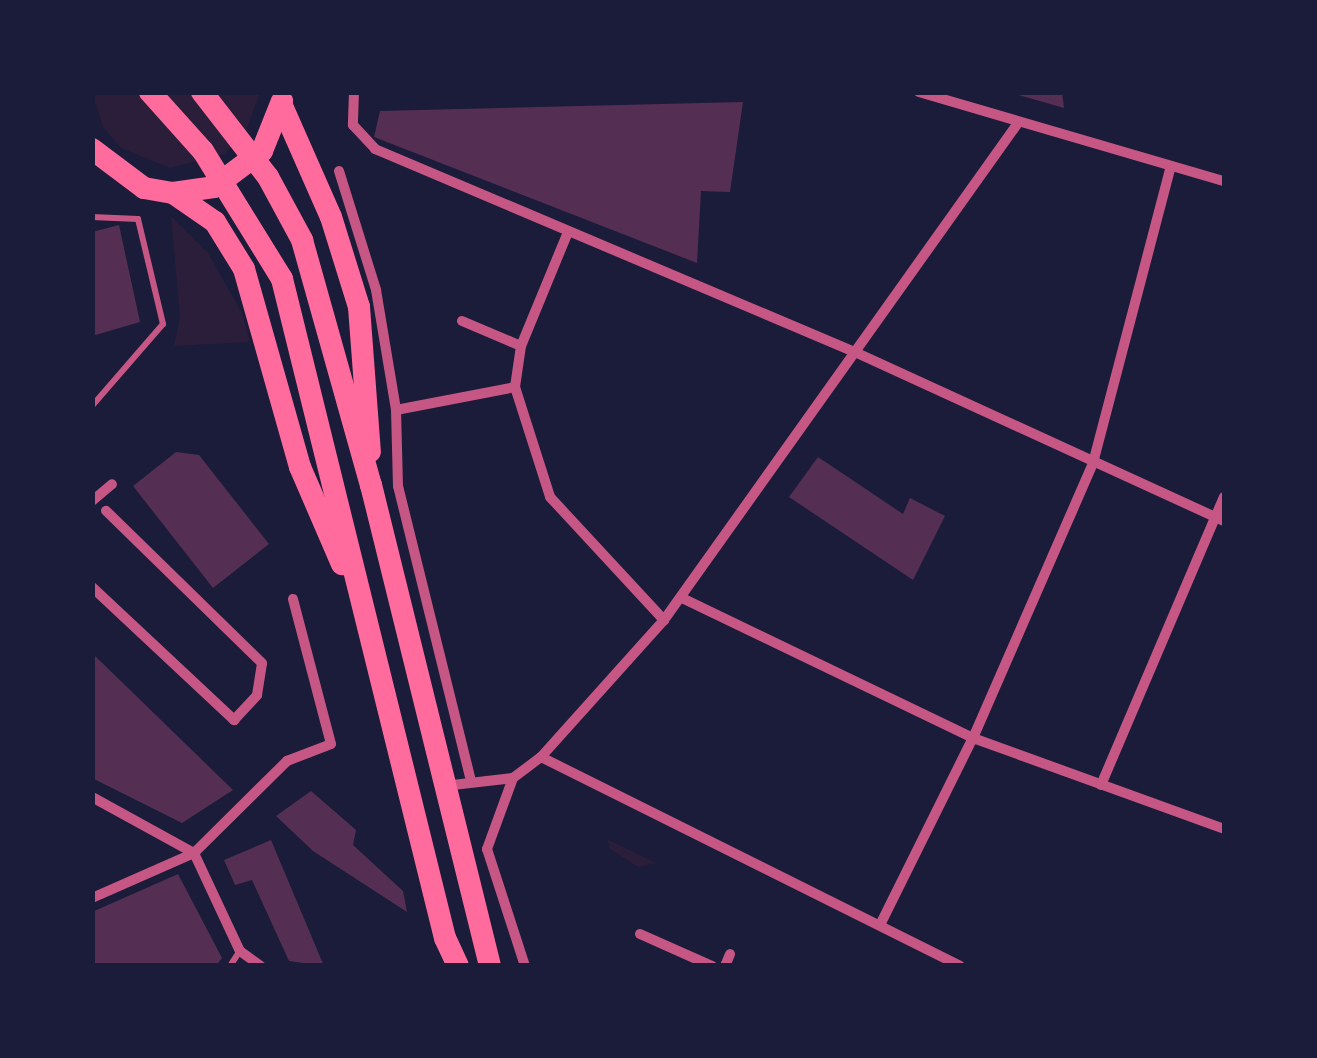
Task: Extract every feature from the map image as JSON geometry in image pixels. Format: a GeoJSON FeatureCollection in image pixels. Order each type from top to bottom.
{"type":"FeatureCollection","features":[{"type":"Feature","properties":{"kind":"highway"},"geometry":{"type":"LineString","coordinates":[[150,92],[203,151],[282,279],[317,401],[363,613],[445,938],[456,966]]}},
{"type":"Feature","properties":{"kind":"highway"},"geometry":{"type":"LineString","coordinates":[[202,92],[268,177],[302,240],[371,485],[442,786],[490,966]]}},
{"type":"Feature","properties":{"kind":"highway"},"geometry":{"type":"LineString","coordinates":[[282,99],[331,217],[358,306],[371,485]]}},
{"type":"Feature","properties":{"kind":"highway"},"geometry":{"type":"LineString","coordinates":[[173,193],[214,187],[249,166],[273,133],[282,99]]}},
{"type":"Feature","properties":{"kind":"highway"},"geometry":{"type":"LineString","coordinates":[[92,149],[118,174],[173,193],[215,222],[244,269],[300,468],[363,613]]}},
{"type":"Feature","properties":{"kind":"highway"},"geometry":{"type":"LineString","coordinates":[[92,177],[118,174]]}},
{"type":"Feature","properties":{"kind":"highway"},"geometry":{"type":"LineString","coordinates":[[479,933],[502,966]]}},
{"type":"Feature","properties":{"kind":"street"},"geometry":{"type":"LineString","coordinates":[[354,92],[353,125],[374,149],[858,353],[1222,520]]}},
{"type":"Feature","properties":{"kind":"street"},"geometry":{"type":"LineString","coordinates":[[920,92],[1224,181]]}},
{"type":"Feature","properties":{"kind":"street"},"geometry":{"type":"LineString","coordinates":[[525,966],[487,849],[514,778],[541,757],[682,598],[1018,123]]}},
{"type":"Feature","properties":{"kind":"street"},"geometry":{"type":"LineString","coordinates":[[880,925],[973,738],[1093,463],[1171,166]]}},
{"type":"Feature","properties":{"kind":"street"},"geometry":{"type":"LineString","coordinates":[[338,171],[376,290],[396,410],[398,486],[471,782]]}},
{"type":"Feature","properties":{"kind":"street"},"geometry":{"type":"LineString","coordinates":[[568,232],[522,346],[515,386],[550,497],[664,620]]}},
{"type":"Feature","properties":{"kind":"street"},"geometry":{"type":"LineString","coordinates":[[462,321],[522,346]]}},
{"type":"Feature","properties":{"kind":"street"},"geometry":{"type":"LineString","coordinates":[[396,410],[515,386]]}},
{"type":"Feature","properties":{"kind":"street"},"geometry":{"type":"LineString","coordinates":[[92,501],[112,484]]}},
{"type":"Feature","properties":{"kind":"street"},"geometry":{"type":"LineString","coordinates":[[1101,785],[1222,520],[1224,497]]}},
{"type":"Feature","properties":{"kind":"street"},"geometry":{"type":"LineString","coordinates":[[92,586],[234,720],[257,695],[262,663],[106,511]]}},
{"type":"Feature","properties":{"kind":"street"},"geometry":{"type":"LineString","coordinates":[[682,598],[973,738],[1223,825]]}},
{"type":"Feature","properties":{"kind":"street"},"geometry":{"type":"LineString","coordinates":[[92,898],[194,853],[287,761],[331,744],[293,599]]}},
{"type":"Feature","properties":{"kind":"street"},"geometry":{"type":"LineString","coordinates":[[541,757],[960,966]]}},
{"type":"Feature","properties":{"kind":"street"},"geometry":{"type":"LineString","coordinates":[[442,786],[514,778]]}},
{"type":"Feature","properties":{"kind":"street"},"geometry":{"type":"LineString","coordinates":[[92,797],[194,853],[240,951],[260,966]]}},
{"type":"Feature","properties":{"kind":"street"},"geometry":{"type":"LineString","coordinates":[[640,934],[712,966]]}},
{"type":"Feature","properties":{"kind":"lane"},"geometry":{"type":"LineString","coordinates":[[959,92],[963,105]]}},
{"type":"Feature","properties":{"kind":"lane"},"geometry":{"type":"LineString","coordinates":[[92,218],[138,219],[162,324],[92,406]]}},
{"type":"Feature","properties":{"kind":"lane"},"geometry":{"type":"LineString","coordinates":[[230,966],[240,951]]}},
{"type":"Feature","properties":{"kind":"shaded area"},"geometry":{"type":"Polygon","coordinates":[[[92,93],[260,93],[245,133],[224,154],[170,168],[121,148],[103,127],[92,93]]]}},
{"type":"Feature","properties":{"kind":"shaded area"},"geometry":{"type":"Polygon","coordinates":[[[171,216],[208,253],[242,313],[250,342],[174,346],[180,317],[171,216]]]}},
{"type":"Feature","properties":{"kind":"shaded area"},"geometry":{"type":"Polygon","coordinates":[[[607,839],[656,863],[638,867],[610,849],[607,839]]]}},
{"type":"Feature","properties":{"kind":"building"},"geometry":{"type":"Polygon","coordinates":[[[1062,92],[1064,108],[1015,94],[1062,92]]]}},
{"type":"Feature","properties":{"kind":"building"},"geometry":{"type":"Polygon","coordinates":[[[743,102],[730,192],[701,191],[697,263],[374,137],[380,111],[743,102]]]}},
{"type":"Feature","properties":{"kind":"building"},"geometry":{"type":"Polygon","coordinates":[[[119,225],[140,322],[92,336],[92,232],[119,225]]]}},
{"type":"Feature","properties":{"kind":"building"},"geometry":{"type":"Polygon","coordinates":[[[176,452],[199,455],[269,544],[213,588],[133,486],[176,452]]]}},
{"type":"Feature","properties":{"kind":"building"},"geometry":{"type":"Polygon","coordinates":[[[818,457],[903,514],[910,498],[945,516],[913,580],[789,497],[818,457]]]}},
{"type":"Feature","properties":{"kind":"building"},"geometry":{"type":"Polygon","coordinates":[[[92,653],[233,790],[182,823],[92,778],[92,653]]]}},
{"type":"Feature","properties":{"kind":"building"},"geometry":{"type":"Polygon","coordinates":[[[311,791],[356,830],[353,845],[403,891],[407,912],[313,851],[276,816],[311,791]]]}},
{"type":"Feature","properties":{"kind":"building"},"geometry":{"type":"Polygon","coordinates":[[[271,840],[324,966],[289,961],[252,880],[235,885],[224,860],[271,840]]]}},
{"type":"Feature","properties":{"kind":"building"},"geometry":{"type":"Polygon","coordinates":[[[178,874],[222,958],[216,966],[92,966],[92,912],[178,874]]]}}]}
